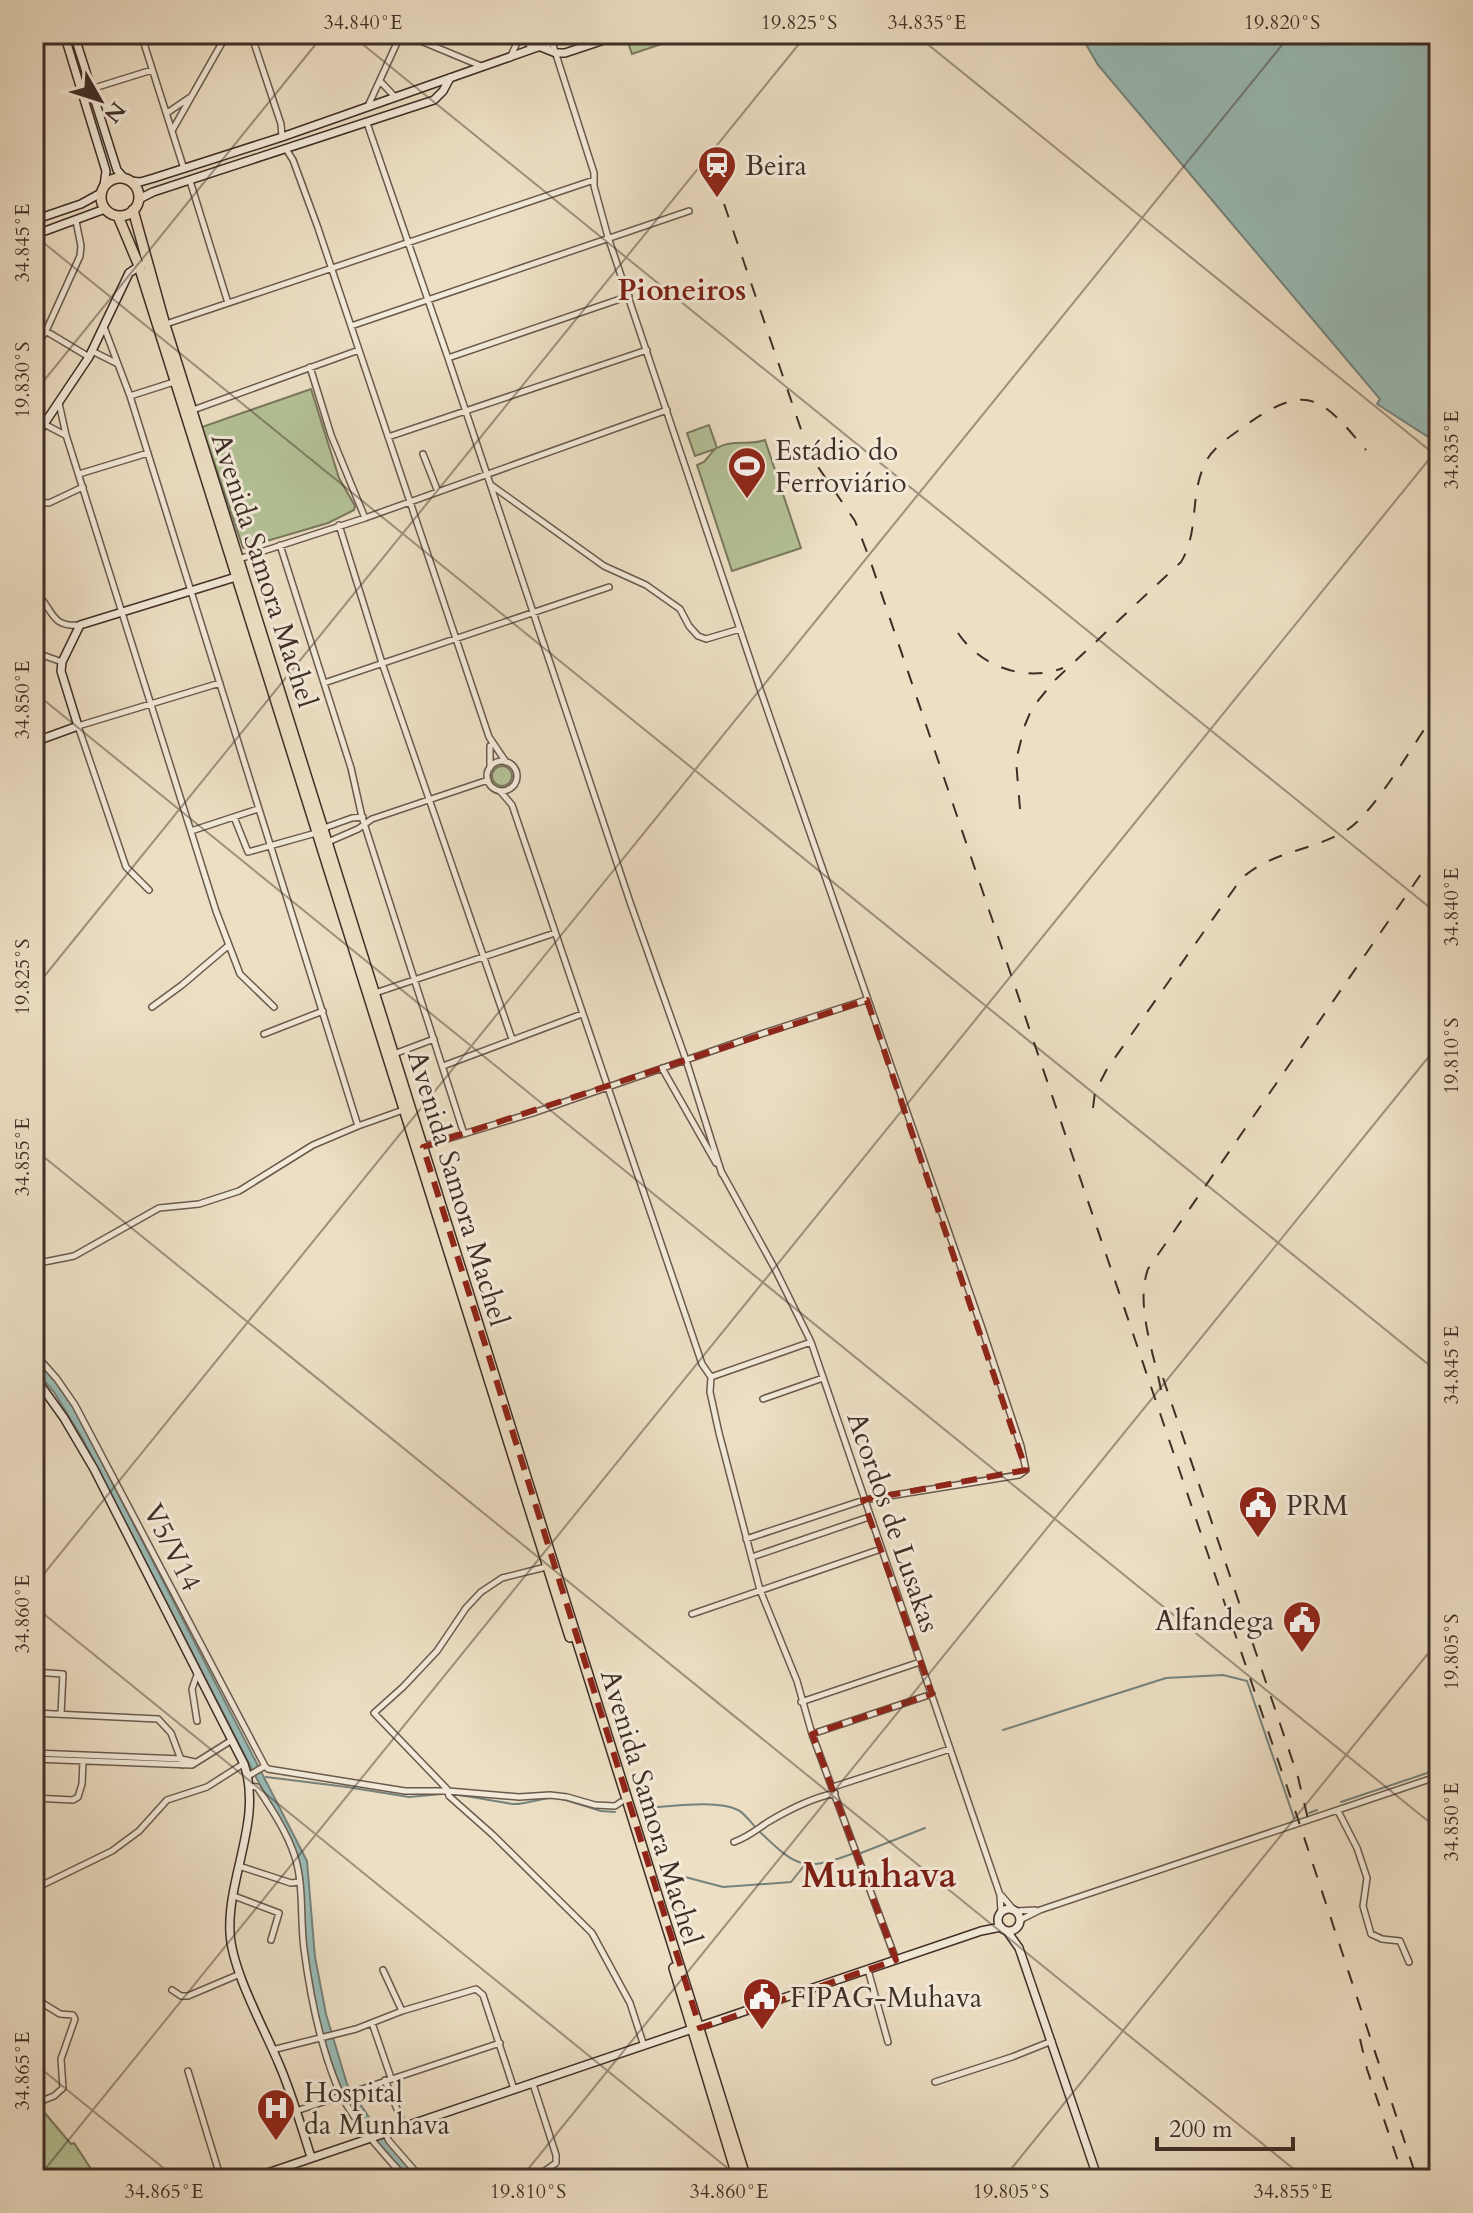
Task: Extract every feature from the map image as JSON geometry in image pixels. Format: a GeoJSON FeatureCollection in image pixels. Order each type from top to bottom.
{"type":"FeatureCollection","features":[{"type":"Feature","properties":{"kind":"highway"},"geometry":{"type":"LineString","coordinates":[[114,179],[127,180],[136,188],[139,199],[133,210],[118,216],[105,209],[102,190],[114,179]]}},
{"type":"Feature","properties":{"kind":"highway","name":"Avenida Samora Machel"},"geometry":{"type":"LineString","coordinates":[[133,210],[142,264],[184,401]]}},
{"type":"Feature","properties":{"kind":"highway","name":"Avenida Samora Machel"},"geometry":{"type":"LineString","coordinates":[[118,216],[142,264]]}},
{"type":"Feature","properties":{"kind":"highway","name":"Avenida Samora Machel"},"geometry":{"type":"LineString","coordinates":[[154,304],[165,325],[174,382],[191,417],[236,577],[252,612]]}},
{"type":"Feature","properties":{"kind":"highway","name":"Avenida Samora Machel"},"geometry":{"type":"LineString","coordinates":[[226,534],[239,559],[252,612],[312,806],[696,2029],[697,2043],[738,2179]]}},
{"type":"Feature","properties":{"kind":"highway","name":"Avenida Samora Machel"},"geometry":{"type":"LineString","coordinates":[[320,830],[328,842],[394,1054],[407,1109],[423,1147],[621,1802],[746,2179]]}},
{"type":"Feature","properties":{"kind":"street"},"geometry":{"type":"LineString","coordinates":[[34,220],[81,204],[102,190],[106,171],[64,34]]}},
{"type":"Feature","properties":{"kind":"street"},"geometry":{"type":"LineString","coordinates":[[74,34],[117,170],[127,180],[140,182],[286,136],[575,34]]}},
{"type":"Feature","properties":{"kind":"street"},"geometry":{"type":"LineString","coordinates":[[141,34],[184,169]]}},
{"type":"Feature","properties":{"kind":"street"},"geometry":{"type":"LineString","coordinates":[[251,34],[286,136],[282,145],[290,148]]}},
{"type":"Feature","properties":{"kind":"street"},"geometry":{"type":"LineString","coordinates":[[368,107],[402,34],[483,66]]}},
{"type":"Feature","properties":{"kind":"street"},"geometry":{"type":"LineString","coordinates":[[524,34],[531,50]]}},
{"type":"Feature","properties":{"kind":"street"},"geometry":{"type":"LineString","coordinates":[[509,59],[524,34]]}},
{"type":"Feature","properties":{"kind":"street"},"geometry":{"type":"LineString","coordinates":[[541,47],[556,53],[573,52],[622,34]]}},
{"type":"Feature","properties":{"kind":"street"},"geometry":{"type":"LineString","coordinates":[[173,130],[228,35]]}},
{"type":"Feature","properties":{"kind":"street"},"geometry":{"type":"LineString","coordinates":[[552,42],[586,147],[608,237],[867,1000],[982,1328],[1026,1470],[1019,1475],[864,1500],[746,1539]]}},
{"type":"Feature","properties":{"kind":"street"},"geometry":{"type":"LineString","coordinates":[[457,56],[461,74]]}},
{"type":"Feature","properties":{"kind":"street"},"geometry":{"type":"LineString","coordinates":[[91,89],[152,70]]}},
{"type":"Feature","properties":{"kind":"street"},"geometry":{"type":"LineString","coordinates":[[139,199],[408,109],[440,95],[450,78]]}},
{"type":"Feature","properties":{"kind":"street"},"geometry":{"type":"LineString","coordinates":[[380,80],[408,109]]}},
{"type":"Feature","properties":{"kind":"street"},"geometry":{"type":"LineString","coordinates":[[167,113],[190,98]]}},
{"type":"Feature","properties":{"kind":"street"},"geometry":{"type":"LineString","coordinates":[[328,120],[333,134]]}},
{"type":"Feature","properties":{"kind":"street"},"geometry":{"type":"LineString","coordinates":[[367,123],[722,1174]]}},
{"type":"Feature","properties":{"kind":"street"},"geometry":{"type":"LineString","coordinates":[[286,136],[295,139],[290,148],[293,160],[489,737],[494,749],[516,770],[512,805]]}},
{"type":"Feature","properties":{"kind":"street"},"geometry":{"type":"LineString","coordinates":[[202,162],[208,175]]}},
{"type":"Feature","properties":{"kind":"street"},"geometry":{"type":"LineString","coordinates":[[165,325],[594,180]]}},
{"type":"Feature","properties":{"kind":"street"},"geometry":{"type":"LineString","coordinates":[[190,181],[228,303]]}},
{"type":"Feature","properties":{"kind":"street"},"geometry":{"type":"LineString","coordinates":[[34,242],[36,234],[105,209]]}},
{"type":"Feature","properties":{"kind":"street"},"geometry":{"type":"LineString","coordinates":[[351,326],[689,211]]}},
{"type":"Feature","properties":{"kind":"street"},"geometry":{"type":"LineString","coordinates":[[55,213],[59,227]]}},
{"type":"Feature","properties":{"kind":"street"},"geometry":{"type":"LineString","coordinates":[[44,217],[49,230]]}},
{"type":"Feature","properties":{"kind":"street"},"geometry":{"type":"LineString","coordinates":[[34,349],[46,331],[80,256],[76,221]]}},
{"type":"Feature","properties":{"kind":"street"},"geometry":{"type":"LineString","coordinates":[[34,439],[94,354],[124,281],[133,269],[142,264]]}},
{"type":"Feature","properties":{"kind":"street"},"geometry":{"type":"LineString","coordinates":[[448,358],[629,296]]}},
{"type":"Feature","properties":{"kind":"street"},"geometry":{"type":"LineString","coordinates":[[34,324],[118,365]]}},
{"type":"Feature","properties":{"kind":"street"},"geometry":{"type":"LineString","coordinates":[[104,326],[130,396],[358,1126]]}},
{"type":"Feature","properties":{"kind":"street"},"geometry":{"type":"LineString","coordinates":[[94,354],[111,343]]}},
{"type":"Feature","properties":{"kind":"street"},"geometry":{"type":"LineString","coordinates":[[191,417],[359,350]]}},
{"type":"Feature","properties":{"kind":"street"},"geometry":{"type":"LineString","coordinates":[[388,437],[647,350]]}},
{"type":"Feature","properties":{"kind":"street"},"geometry":{"type":"LineString","coordinates":[[310,367],[331,435],[365,518]]}},
{"type":"Feature","properties":{"kind":"street"},"geometry":{"type":"LineString","coordinates":[[130,396],[174,382]]}},
{"type":"Feature","properties":{"kind":"street"},"geometry":{"type":"LineString","coordinates":[[59,403],[66,435],[150,703],[229,945],[240,974],[274,1007]]}},
{"type":"Feature","properties":{"kind":"street"},"geometry":{"type":"LineString","coordinates":[[239,559],[365,518],[667,410]]}},
{"type":"Feature","properties":{"kind":"street"},"geometry":{"type":"LineString","coordinates":[[44,424],[66,435]]}},
{"type":"Feature","properties":{"kind":"street"},"geometry":{"type":"LineString","coordinates":[[79,474],[148,453]]}},
{"type":"Feature","properties":{"kind":"street"},"geometry":{"type":"LineString","coordinates":[[423,454],[438,492]]}},
{"type":"Feature","properties":{"kind":"street"},"geometry":{"type":"LineString","coordinates":[[490,484],[604,566],[646,585],[680,609],[698,636],[706,639],[740,629]]}},
{"type":"Feature","properties":{"kind":"street"},"geometry":{"type":"LineString","coordinates":[[34,502],[49,503],[83,487]]}},
{"type":"Feature","properties":{"kind":"street"},"geometry":{"type":"LineString","coordinates":[[339,525],[382,663],[512,1039]]}},
{"type":"Feature","properties":{"kind":"street"},"geometry":{"type":"LineString","coordinates":[[280,545],[351,768],[362,817],[464,1134]]}},
{"type":"Feature","properties":{"kind":"street"},"geometry":{"type":"LineString","coordinates":[[34,561],[37,568],[34,576]]}},
{"type":"Feature","properties":{"kind":"street"},"geometry":{"type":"LineString","coordinates":[[34,591],[45,601],[59,624],[66,627],[123,613],[236,577]]}},
{"type":"Feature","properties":{"kind":"street"},"geometry":{"type":"LineString","coordinates":[[324,683],[533,610],[609,587]]}},
{"type":"Feature","properties":{"kind":"street"},"geometry":{"type":"LineString","coordinates":[[80,625],[62,662],[62,679],[126,867],[149,890]]}},
{"type":"Feature","properties":{"kind":"street"},"geometry":{"type":"LineString","coordinates":[[34,652],[62,662]]}},
{"type":"Feature","properties":{"kind":"street"},"geometry":{"type":"LineString","coordinates":[[34,742],[220,683]]}},
{"type":"Feature","properties":{"kind":"street"},"geometry":{"type":"LineString","coordinates":[[489,737],[488,780],[512,805],[702,1364],[711,1377],[710,1392],[719,1433],[760,1590],[797,1681],[812,1734],[896,1960]]}},
{"type":"Feature","properties":{"kind":"street"},"geometry":{"type":"LineString","coordinates":[[490,768],[506,762]]}},
{"type":"Feature","properties":{"kind":"street"},"geometry":{"type":"LineString","coordinates":[[328,842],[372,819],[488,780]]}},
{"type":"Feature","properties":{"kind":"street"},"geometry":{"type":"LineString","coordinates":[[500,791],[514,786]]}},
{"type":"Feature","properties":{"kind":"street"},"geometry":{"type":"LineString","coordinates":[[191,831],[258,809]]}},
{"type":"Feature","properties":{"kind":"street"},"geometry":{"type":"LineString","coordinates":[[234,817],[248,852],[362,817],[372,819]]}},
{"type":"Feature","properties":{"kind":"street"},"geometry":{"type":"LineString","coordinates":[[375,993],[555,933]]}},
{"type":"Feature","properties":{"kind":"street"},"geometry":{"type":"LineString","coordinates":[[152,1007],[229,945]]}},
{"type":"Feature","properties":{"kind":"street"},"geometry":{"type":"LineString","coordinates":[[423,1147],[867,1000]]}},
{"type":"Feature","properties":{"kind":"street"},"geometry":{"type":"LineString","coordinates":[[264,1034],[323,1011]]}},
{"type":"Feature","properties":{"kind":"street"},"geometry":{"type":"LineString","coordinates":[[443,1066],[582,1014]]}},
{"type":"Feature","properties":{"kind":"street"},"geometry":{"type":"LineString","coordinates":[[394,1054],[434,1039]]}},
{"type":"Feature","properties":{"kind":"street"},"geometry":{"type":"LineString","coordinates":[[662,1068],[722,1174]]}},
{"type":"Feature","properties":{"kind":"street"},"geometry":{"type":"LineString","coordinates":[[34,1264],[74,1256],[159,1208],[199,1204],[239,1191],[300,1152],[358,1126],[407,1109]]}},
{"type":"Feature","properties":{"kind":"street","name":"Acordos de Lusakas"},"geometry":{"type":"LineString","coordinates":[[722,1174],[811,1342],[1000,1895]]}},
{"type":"Feature","properties":{"kind":"street"},"geometry":{"type":"LineString","coordinates":[[711,1377],[811,1342]]}},
{"type":"Feature","properties":{"kind":"street","name":"V5/V14"},"geometry":{"type":"LineString","coordinates":[[34,1353],[75,1405],[265,1766]]}},
{"type":"Feature","properties":{"kind":"street"},"geometry":{"type":"LineString","coordinates":[[34,1376],[64,1418],[94,1469],[244,1764],[249,1786],[248,1811],[234,1896],[230,1932],[232,1947],[311,2157]]}},
{"type":"Feature","properties":{"kind":"street"},"geometry":{"type":"LineString","coordinates":[[763,1399],[823,1378]]}},
{"type":"Feature","properties":{"kind":"street"},"geometry":{"type":"LineString","coordinates":[[752,1557],[869,1517]]}},
{"type":"Feature","properties":{"kind":"street"},"geometry":{"type":"LineString","coordinates":[[692,1614],[881,1549]]}},
{"type":"Feature","properties":{"kind":"street"},"geometry":{"type":"LineString","coordinates":[[551,1565],[502,1578],[481,1592],[466,1608],[437,1651],[374,1713],[448,1793],[592,1933],[630,2003],[644,2047]]}},
{"type":"Feature","properties":{"kind":"street"},"geometry":{"type":"LineString","coordinates":[[801,1702],[920,1662]]}},
{"type":"Feature","properties":{"kind":"street"},"geometry":{"type":"LineString","coordinates":[[197,1721],[192,1689],[199,1671]]}},
{"type":"Feature","properties":{"kind":"street"},"geometry":{"type":"LineString","coordinates":[[34,1672],[63,1674],[61,1714]]}},
{"type":"Feature","properties":{"kind":"street"},"geometry":{"type":"LineString","coordinates":[[812,1734],[932,1694]]}},
{"type":"Feature","properties":{"kind":"street"},"geometry":{"type":"LineString","coordinates":[[34,1713],[158,1719],[171,1733],[182,1762]]}},
{"type":"Feature","properties":{"kind":"street"},"geometry":{"type":"LineString","coordinates":[[34,1759],[196,1762],[232,1740]]}},
{"type":"Feature","properties":{"kind":"street"},"geometry":{"type":"LineString","coordinates":[[734,1842],[834,1790],[950,1749]]}},
{"type":"Feature","properties":{"kind":"street"},"geometry":{"type":"LineString","coordinates":[[34,1753],[182,1762]]}},
{"type":"Feature","properties":{"kind":"street"},"geometry":{"type":"LineString","coordinates":[[34,1798],[73,1800],[78,1797],[83,1761]]}},
{"type":"Feature","properties":{"kind":"street"},"geometry":{"type":"LineString","coordinates":[[34,1889],[112,1851],[139,1831],[167,1800],[207,1787],[244,1764]]}},
{"type":"Feature","properties":{"kind":"street"},"geometry":{"type":"LineString","coordinates":[[248,1776],[265,1766],[292,1774],[368,1783],[405,1791],[567,1797],[595,1805],[615,1806],[621,1802]]}},
{"type":"Feature","properties":{"kind":"street"},"geometry":{"type":"LineString","coordinates":[[981,1931],[1000,1914],[1017,1916],[1040,1910],[1439,1776]]}},
{"type":"Feature","properties":{"kind":"street"},"geometry":{"type":"LineString","coordinates":[[249,1786],[257,1787],[295,1857],[303,1947],[320,2036],[342,2096],[371,2138],[406,2179]]}},
{"type":"Feature","properties":{"kind":"street"},"geometry":{"type":"LineString","coordinates":[[1338,1811],[1357,1848],[1367,1878],[1363,1906],[1371,1934],[1400,1941],[1409,1962]]}},
{"type":"Feature","properties":{"kind":"street"},"geometry":{"type":"LineString","coordinates":[[239,1866],[291,1883],[299,1882]]}},
{"type":"Feature","properties":{"kind":"street"},"geometry":{"type":"LineString","coordinates":[[1000,1895],[1004,1929],[1019,1948]]}},
{"type":"Feature","properties":{"kind":"street"},"geometry":{"type":"LineString","coordinates":[[1000,1895],[1017,1916],[1019,1948],[1098,2179]]}},
{"type":"Feature","properties":{"kind":"street"},"geometry":{"type":"LineString","coordinates":[[234,1896],[279,1913],[271,1940]]}},
{"type":"Feature","properties":{"kind":"street"},"geometry":{"type":"LineString","coordinates":[[250,2179],[981,1931],[1014,1930],[1017,1916]]}},
{"type":"Feature","properties":{"kind":"street"},"geometry":{"type":"LineString","coordinates":[[383,1970],[402,2011]]}},
{"type":"Feature","properties":{"kind":"street"},"geometry":{"type":"LineString","coordinates":[[868,1970],[888,2042]]}},
{"type":"Feature","properties":{"kind":"street"},"geometry":{"type":"LineString","coordinates":[[172,1990],[181,1996],[188,1996],[241,1974]]}},
{"type":"Feature","properties":{"kind":"street"},"geometry":{"type":"LineString","coordinates":[[272,2050],[372,2023],[476,1989],[483,1995],[515,2090]]}},
{"type":"Feature","properties":{"kind":"street"},"geometry":{"type":"LineString","coordinates":[[34,1998],[60,2014],[75,2017],[61,2059],[63,2088],[54,2096],[34,2104]]}},
{"type":"Feature","properties":{"kind":"street"},"geometry":{"type":"LineString","coordinates":[[372,2023],[404,2126]]}},
{"type":"Feature","properties":{"kind":"street"},"geometry":{"type":"LineString","coordinates":[[935,2082],[1012,2057],[1052,2040]]}},
{"type":"Feature","properties":{"kind":"street"},"geometry":{"type":"LineString","coordinates":[[296,2111],[500,2043]]}},
{"type":"Feature","properties":{"kind":"street"},"geometry":{"type":"LineString","coordinates":[[188,2071],[221,2179]]}},
{"type":"Feature","properties":{"kind":"street"},"geometry":{"type":"LineString","coordinates":[[533,2084],[556,2155],[556,2163],[546,2170]]}},
{"type":"Feature","properties":{"kind":"street"},"geometry":{"type":"LineString","coordinates":[[385,2132],[389,2141],[422,2179]]}},
{"type":"Feature","properties":{"kind":"highlighted area"},"geometry":{"type":"Polygon","coordinates":[[[867,1000],[1026,1470],[863,1500],[932,1694],[812,1734],[896,1960],[700,2028],[423,1147],[867,1000]]]}},
{"type":"Feature","properties":{"kind":"green space"},"geometry":{"type":"Polygon","coordinates":[[[625,34],[691,34],[632,54],[625,34]]]}},
{"type":"Feature","properties":{"kind":"green space"},"geometry":{"type":"Polygon","coordinates":[[[311,389],[339,478],[355,506],[354,510],[328,523],[243,548],[202,427],[311,389]]]}},
{"type":"Feature","properties":{"kind":"green space","name":"Estádio do Ferroviário"},"geometry":{"type":"Polygon","coordinates":[[[709,425],[717,448],[765,440],[801,548],[732,571],[697,465],[704,462],[715,449],[695,456],[687,433],[709,425]]]}},
{"type":"Feature","properties":{"kind":"green space"},"geometry":{"type":"Polygon","coordinates":[[[502,766],[509,769],[512,776],[509,783],[502,786],[495,783],[492,776],[495,769],[502,766]]]}},
{"type":"Feature","properties":{"kind":"green space"},"geometry":{"type":"Polygon","coordinates":[[[44,2112],[71,2144],[74,2143],[97,2178],[34,2179],[34,2116],[44,2112]]]}},
{"type":"Feature","properties":{"kind":"water"},"geometry":{"type":"Polygon","coordinates":[[[1080,34],[1439,34],[1439,444],[1377,404],[1380,399],[1098,65],[1080,34]]]}},
{"type":"Feature","properties":{"kind":"water"},"geometry":{"type":"Polygon","coordinates":[[[34,1355],[75,1410],[307,1861],[315,1957],[326,2014],[347,2084],[378,2131],[418,2179],[409,2179],[377,2142],[340,2086],[321,2033],[305,1947],[297,1857],[82,1438],[54,1392],[34,1369],[34,1355]]]}},
{"type":"Feature","properties":{"kind":"waterway"},"geometry":{"type":"LineString","coordinates":[[1003,1730],[1166,1678],[1223,1675],[1247,1681],[1294,1818]]}},
{"type":"Feature","properties":{"kind":"waterway"},"geometry":{"type":"LineString","coordinates":[[1341,1802],[1439,1769]]}},
{"type":"Feature","properties":{"kind":"waterway"},"geometry":{"type":"LineString","coordinates":[[266,1777],[409,1797],[442,1794]]}},
{"type":"Feature","properties":{"kind":"waterway"},"geometry":{"type":"LineString","coordinates":[[448,1794],[513,1804],[552,1798]]}},
{"type":"Feature","properties":{"kind":"waterway"},"geometry":{"type":"LineString","coordinates":[[562,1799],[615,1812]]}},
{"type":"Feature","properties":{"kind":"waterway"},"geometry":{"type":"LineString","coordinates":[[644,1808],[705,1804],[738,1810],[783,1853],[802,1863],[824,1863],[854,1853]]}},
{"type":"Feature","properties":{"kind":"waterway"},"geometry":{"type":"LineString","coordinates":[[1309,1813],[1317,1810]]}},
{"type":"Feature","properties":{"kind":"waterway"},"geometry":{"type":"LineString","coordinates":[[861,1853],[925,1828]]}},
{"type":"Feature","properties":{"kind":"waterway"},"geometry":{"type":"LineString","coordinates":[[685,1877],[723,1887],[791,1882],[803,1867]]}},
{"type":"Feature","properties":{"kind":"railway"},"geometry":{"type":"LineString","coordinates":[[706,151],[806,444],[855,521],[870,560],[1300,1825],[1417,2179]]}},
{"type":"Feature","properties":{"kind":"railway"},"geometry":{"type":"LineString","coordinates":[[1020,809],[1016,760],[1032,708],[1055,680],[1181,562],[1190,539],[1199,480],[1206,461],[1215,449],[1267,411],[1300,400],[1325,408],[1366,450]]}},
{"type":"Feature","properties":{"kind":"railway"},"geometry":{"type":"LineString","coordinates":[[958,633],[978,654],[1004,668],[1034,674],[1063,668]]}},
{"type":"Feature","properties":{"kind":"railway"},"geometry":{"type":"LineString","coordinates":[[1093,1108],[1095,1092],[1107,1069],[1241,879],[1265,862],[1334,837],[1358,821],[1383,791],[1439,707]]}},
{"type":"Feature","properties":{"kind":"railway"},"geometry":{"type":"LineString","coordinates":[[1161,1390],[1145,1313],[1148,1269],[1439,848]]}},
{"type":"Feature","properties":{"kind":"railway"},"geometry":{"type":"LineString","coordinates":[[1163,1378],[1298,1777],[1308,1819]]}},
{"type":"Feature","properties":{"kind":"railway"},"geometry":{"type":"LineString","coordinates":[[1360,2039],[1404,2179]]}},
{"type":"Feature","properties":{"kind":"railway"},"geometry":{"type":"LineString","coordinates":[[1435,2179],[1439,2146]]}},
{"type":"Feature","properties":{"kind":"place","name":"Beira"},"geometry":{"type":"Point","coordinates":[717,199]}},
{"type":"Feature","properties":{"kind":"place","name":"Estádio do Ferroviário"},"geometry":{"type":"Point","coordinates":[747,500]}},
{"type":"Feature","properties":{"kind":"place","name":"PRM"},"geometry":{"type":"Point","coordinates":[1258,1539]}},
{"type":"Feature","properties":{"kind":"place","name":"Alfandega"},"geometry":{"type":"Point","coordinates":[1302,1654]}},
{"type":"Feature","properties":{"kind":"place","name":"FIPAG-Muhava"},"geometry":{"type":"Point","coordinates":[762,2031]}},
{"type":"Feature","properties":{"kind":"place","name":"Hospital da Munhava"},"geometry":{"type":"Point","coordinates":[276,2142]}},
{"type":"Feature","properties":{"kind":"district","name":"Pioneiros"},"geometry":{"type":"Point","coordinates":[682,290]}},
{"type":"Feature","properties":{"kind":"district","name":"Munhava"},"geometry":{"type":"Point","coordinates":[879,1874]}}]}
